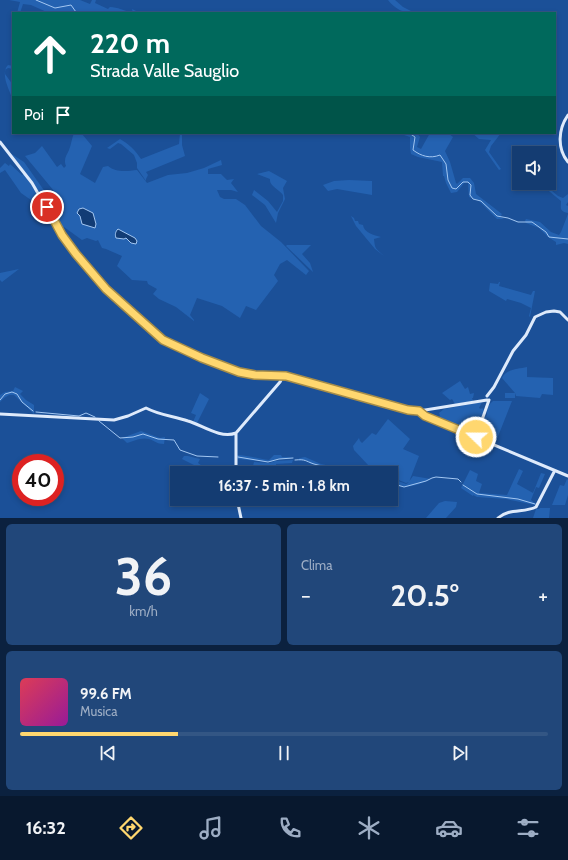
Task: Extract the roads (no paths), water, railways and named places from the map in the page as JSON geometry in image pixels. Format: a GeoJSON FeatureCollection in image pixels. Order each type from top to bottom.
{"type":"FeatureCollection","features":[{"type":"Feature","properties":{"kind":"street"},"geometry":{"type":"LineString","coordinates":[[568,115],[562,127],[560,138],[562,153],[568,162]]}},
{"type":"Feature","properties":{"kind":"street"},"geometry":{"type":"LineString","coordinates":[[0,142],[32,183],[62,235],[76,254],[118,301],[163,340],[239,372],[255,375],[282,376],[309,382],[408,410],[419,411],[487,399]]}},
{"type":"Feature","properties":{"kind":"street"},"geometry":{"type":"LineString","coordinates":[[476,437],[487,399],[513,351],[526,335],[533,320],[537,316],[546,312],[560,312],[568,320]]}},
{"type":"Feature","properties":{"kind":"street"},"geometry":{"type":"LineString","coordinates":[[236,466],[236,433],[280,382],[282,376]]}},
{"type":"Feature","properties":{"kind":"street"},"geometry":{"type":"LineString","coordinates":[[0,414],[114,420],[146,408],[161,415],[187,421],[213,431],[228,434],[236,433]]}},
{"type":"Feature","properties":{"kind":"street"},"geometry":{"type":"LineString","coordinates":[[419,411],[425,416],[551,469],[554,472],[568,476]]}},
{"type":"Feature","properties":{"kind":"street"},"geometry":{"type":"LineString","coordinates":[[498,518],[508,512],[532,509],[536,507],[554,472]]}},
{"type":"Feature","properties":{"kind":"street"},"geometry":{"type":"LineString","coordinates":[[238,506],[241,518]]}},
{"type":"Feature","properties":{"kind":"waterway"},"geometry":{"type":"LineString","coordinates":[[36,0],[55,8],[71,5],[76,12]]}},
{"type":"Feature","properties":{"kind":"waterway"},"geometry":{"type":"LineString","coordinates":[[410,134],[415,137],[413,150],[426,156],[433,157],[440,155],[446,164],[448,180],[452,188],[456,189],[463,182],[468,182],[471,185],[470,195],[473,199],[481,201],[497,216],[518,222],[532,222],[546,232],[549,237],[568,239]]}},
{"type":"Feature","properties":{"kind":"waterway"},"geometry":{"type":"LineString","coordinates":[[0,400],[5,394],[12,392],[17,394],[22,402],[33,411]]}},
{"type":"Feature","properties":{"kind":"waterway"},"geometry":{"type":"LineString","coordinates":[[36,412],[79,416],[86,413],[95,417]]}},
{"type":"Feature","properties":{"kind":"waterway"},"geometry":{"type":"LineString","coordinates":[[99,421],[120,438],[133,437],[143,434],[158,439],[174,440],[180,450],[197,456],[218,457]]}},
{"type":"Feature","properties":{"kind":"waterway"},"geometry":{"type":"LineString","coordinates":[[238,457],[268,462],[279,459],[293,458]]}},
{"type":"Feature","properties":{"kind":"waterway"},"geometry":{"type":"LineString","coordinates":[[295,460],[303,460],[322,466]]}},
{"type":"Feature","properties":{"kind":"waterway"},"geometry":{"type":"LineString","coordinates":[[398,485],[404,487],[436,477],[458,479],[461,482]]}},
{"type":"Feature","properties":{"kind":"waterway"},"geometry":{"type":"LineString","coordinates":[[463,485],[477,494],[518,499],[535,504]]}}]}
